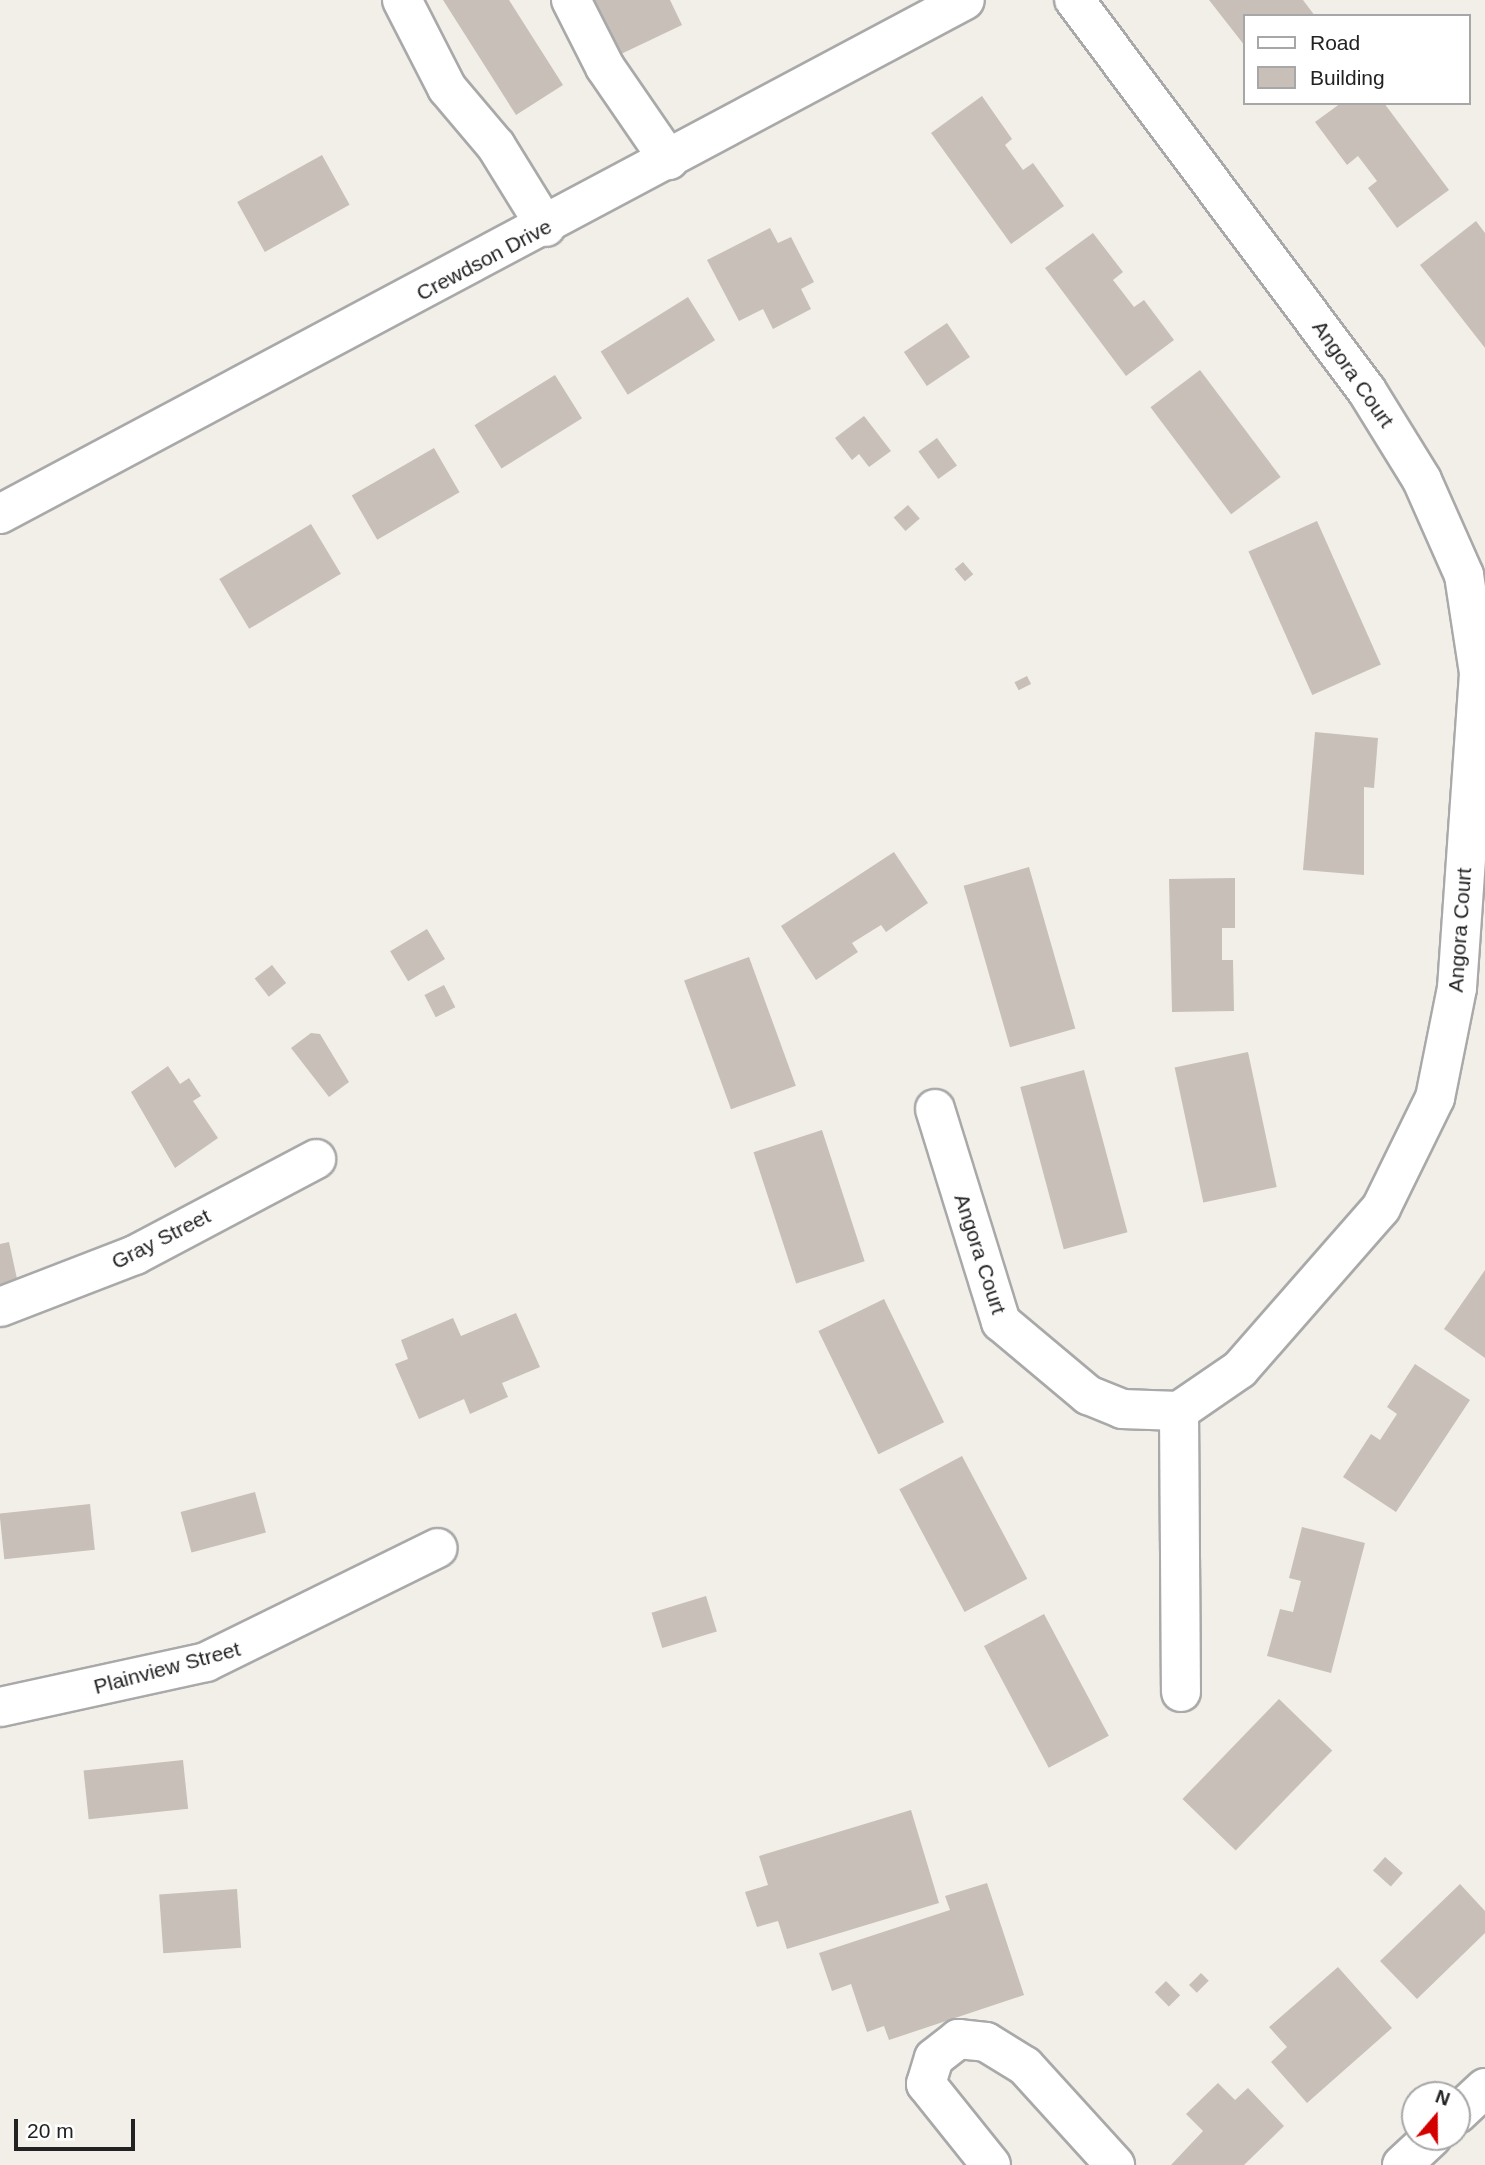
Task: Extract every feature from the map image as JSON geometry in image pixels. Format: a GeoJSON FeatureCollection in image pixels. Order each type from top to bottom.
{"type":"FeatureCollection","features":[{"type":"Feature","properties":{"kind":"street"},"geometry":{"type":"LineString","coordinates":[[402,0],[447,88],[496,146],[545,227]]}},
{"type":"Feature","properties":{"kind":"street"},"geometry":{"type":"LineString","coordinates":[[571,0],[605,67],[669,160]]}},
{"type":"Feature","properties":{"kind":"street","name":"Crewdson Drive"},"geometry":{"type":"LineString","coordinates":[[0,514],[545,227],[965,0]]}},
{"type":"Feature","properties":{"kind":"street","name":"Angora Court"},"geometry":{"type":"LineString","coordinates":[[935,1109],[1001,1322],[1088,1395],[1122,1409],[1178,1411],[1221,1386],[1283,1324],[1381,1208],[1415,1147],[1450,1043],[1481,706],[1475,623],[1464,575],[1422,480],[1336,348],[1195,169],[1074,0]]}},
{"type":"Feature","properties":{"kind":"street","name":"Gray Street"},"geometry":{"type":"LineString","coordinates":[[0,1307],[135,1255],[316,1159]]}},
{"type":"Feature","properties":{"kind":"street"},"geometry":{"type":"LineString","coordinates":[[1178,1411],[1181,1692]]}},
{"type":"Feature","properties":{"kind":"street","name":"Plainview Street"},"geometry":{"type":"LineString","coordinates":[[0,1707],[206,1662],[438,1548]]}},
{"type":"Feature","properties":{"kind":"street"},"geometry":{"type":"LineString","coordinates":[[991,2165],[926,2084],[934,2058],[958,2039],[986,2042],[1024,2066],[1115,2165]]}},
{"type":"Feature","properties":{"kind":"street"},"geometry":{"type":"LineString","coordinates":[[1471,2101],[1485,2088]]}},
{"type":"Feature","properties":{"kind":"street"},"geometry":{"type":"LineString","coordinates":[[1402,2165],[1417,2151]]}},
{"type":"Feature","properties":{"kind":"building"},"geometry":{"type":"Polygon","coordinates":[[[443,0],[509,0],[563,85],[516,115],[443,0]]]}},
{"type":"Feature","properties":{"kind":"building"},"geometry":{"type":"Polygon","coordinates":[[[590,0],[670,0],[682,25],[621,54],[590,0]]]}},
{"type":"Feature","properties":{"kind":"building"},"geometry":{"type":"Polygon","coordinates":[[[1209,0],[1303,0],[1314,14],[1244,14],[1244,45],[1209,0]]]}},
{"type":"Feature","properties":{"kind":"building"},"geometry":{"type":"Polygon","coordinates":[[[982,96],[1012,139],[1005,145],[1023,170],[1033,163],[1064,206],[1011,244],[931,133],[982,96]]]}},
{"type":"Feature","properties":{"kind":"building"},"geometry":{"type":"Polygon","coordinates":[[[1338,105],[1385,105],[1449,190],[1397,228],[1368,188],[1377,181],[1358,156],[1347,165],[1315,122],[1338,105]]]}},
{"type":"Feature","properties":{"kind":"building"},"geometry":{"type":"Polygon","coordinates":[[[322,155],[350,205],[265,252],[237,202],[322,155]]]}},
{"type":"Feature","properties":{"kind":"building"},"geometry":{"type":"Polygon","coordinates":[[[1476,221],[1485,233],[1485,348],[1420,265],[1476,221]]]}},
{"type":"Feature","properties":{"kind":"building"},"geometry":{"type":"Polygon","coordinates":[[[770,228],[778,243],[791,237],[814,282],[801,289],[811,309],[773,329],[763,309],[739,321],[707,260],[770,228]]]}},
{"type":"Feature","properties":{"kind":"building"},"geometry":{"type":"Polygon","coordinates":[[[1093,233],[1123,272],[1113,280],[1134,307],[1144,300],[1174,340],[1126,376],[1045,268],[1093,233]]]}},
{"type":"Feature","properties":{"kind":"building"},"geometry":{"type":"Polygon","coordinates":[[[688,297],[715,340],[628,395],[601,352],[688,297]]]}},
{"type":"Feature","properties":{"kind":"building"},"geometry":{"type":"Polygon","coordinates":[[[947,323],[970,357],[927,386],[904,352],[947,323]]]}},
{"type":"Feature","properties":{"kind":"building"},"geometry":{"type":"Polygon","coordinates":[[[1200,370],[1281,477],[1231,514],[1150,407],[1200,370]]]}},
{"type":"Feature","properties":{"kind":"building"},"geometry":{"type":"Polygon","coordinates":[[[555,375],[582,418],[501,469],[474,425],[555,375]]]}},
{"type":"Feature","properties":{"kind":"building"},"geometry":{"type":"Polygon","coordinates":[[[864,416],[891,451],[869,467],[859,454],[852,460],[835,438],[864,416]]]}},
{"type":"Feature","properties":{"kind":"building"},"geometry":{"type":"Polygon","coordinates":[[[937,438],[957,466],[938,479],[918,452],[937,438]]]}},
{"type":"Feature","properties":{"kind":"building"},"geometry":{"type":"Polygon","coordinates":[[[434,448],[460,492],[377,540],[352,495],[434,448]]]}},
{"type":"Feature","properties":{"kind":"building"},"geometry":{"type":"Polygon","coordinates":[[[908,505],[920,519],[905,531],[894,517],[908,505]]]}},
{"type":"Feature","properties":{"kind":"building"},"geometry":{"type":"Polygon","coordinates":[[[1317,521],[1381,664],[1312,695],[1248,552],[1317,521]]]}},
{"type":"Feature","properties":{"kind":"building"},"geometry":{"type":"Polygon","coordinates":[[[311,524],[341,574],[249,629],[219,579],[311,524]]]}},
{"type":"Feature","properties":{"kind":"building"},"geometry":{"type":"Polygon","coordinates":[[[963,562],[973,574],[965,581],[955,569],[963,562]]]}},
{"type":"Feature","properties":{"kind":"building"},"geometry":{"type":"Polygon","coordinates":[[[1027,676],[1031,684],[1019,690],[1015,682],[1027,676]]]}},
{"type":"Feature","properties":{"kind":"building"},"geometry":{"type":"Polygon","coordinates":[[[1315,732],[1378,738],[1374,788],[1364,787],[1364,875],[1303,870],[1315,732]]]}},
{"type":"Feature","properties":{"kind":"building"},"geometry":{"type":"Polygon","coordinates":[[[894,852],[928,903],[886,932],[881,925],[852,943],[858,952],[816,980],[781,926],[894,852]]]}},
{"type":"Feature","properties":{"kind":"building"},"geometry":{"type":"Polygon","coordinates":[[[1029,867],[1075,1028],[1010,1047],[964,886],[1029,867]]]}},
{"type":"Feature","properties":{"kind":"building"},"geometry":{"type":"Polygon","coordinates":[[[1235,878],[1235,928],[1222,928],[1222,960],[1233,960],[1234,1011],[1172,1012],[1169,879],[1235,878]]]}},
{"type":"Feature","properties":{"kind":"building"},"geometry":{"type":"Polygon","coordinates":[[[427,929],[445,959],[408,981],[390,951],[427,929]]]}},
{"type":"Feature","properties":{"kind":"building"},"geometry":{"type":"Polygon","coordinates":[[[749,957],[796,1086],[731,1109],[684,981],[749,957]]]}},
{"type":"Feature","properties":{"kind":"building"},"geometry":{"type":"Polygon","coordinates":[[[272,965],[286,983],[269,997],[255,979],[272,965]]]}},
{"type":"Feature","properties":{"kind":"building"},"geometry":{"type":"Polygon","coordinates":[[[444,985],[455,1007],[436,1017],[424,995],[444,985]]]}},
{"type":"Feature","properties":{"kind":"building"},"geometry":{"type":"Polygon","coordinates":[[[311,1033],[320,1034],[349,1082],[329,1097],[291,1048],[311,1033]]]}},
{"type":"Feature","properties":{"kind":"building"},"geometry":{"type":"Polygon","coordinates":[[[1248,1052],[1277,1187],[1203,1203],[1175,1068],[1248,1052]]]}},
{"type":"Feature","properties":{"kind":"building"},"geometry":{"type":"Polygon","coordinates":[[[168,1066],[180,1084],[189,1078],[201,1096],[193,1101],[218,1138],[175,1168],[131,1092],[168,1066]]]}},
{"type":"Feature","properties":{"kind":"building"},"geometry":{"type":"Polygon","coordinates":[[[1084,1070],[1127,1232],[1064,1249],[1020,1087],[1084,1070]]]}},
{"type":"Feature","properties":{"kind":"building"},"geometry":{"type":"Polygon","coordinates":[[[822,1130],[865,1261],[796,1283],[754,1152],[822,1130]]]}},
{"type":"Feature","properties":{"kind":"building"},"geometry":{"type":"Polygon","coordinates":[[[9,1242],[19,1288],[0,1292],[0,1244],[9,1242]]]}},
{"type":"Feature","properties":{"kind":"building"},"geometry":{"type":"Polygon","coordinates":[[[1485,1270],[1485,1358],[1444,1329],[1485,1270]]]}},
{"type":"Feature","properties":{"kind":"building"},"geometry":{"type":"Polygon","coordinates":[[[884,1299],[944,1422],[878,1454],[818,1331],[884,1299]]]}},
{"type":"Feature","properties":{"kind":"building"},"geometry":{"type":"Polygon","coordinates":[[[516,1313],[540,1367],[502,1383],[508,1397],[470,1414],[464,1399],[419,1419],[395,1364],[408,1359],[401,1340],[453,1318],[461,1336],[516,1313]]]}},
{"type":"Feature","properties":{"kind":"building"},"geometry":{"type":"Polygon","coordinates":[[[1415,1364],[1470,1400],[1396,1512],[1343,1477],[1371,1434],[1380,1440],[1397,1414],[1387,1407],[1415,1364]]]}},
{"type":"Feature","properties":{"kind":"building"},"geometry":{"type":"Polygon","coordinates":[[[962,1456],[1027,1579],[965,1612],[899,1489],[962,1456]]]}},
{"type":"Feature","properties":{"kind":"building"},"geometry":{"type":"Polygon","coordinates":[[[255,1492],[266,1533],[191,1552],[181,1512],[255,1492]]]}},
{"type":"Feature","properties":{"kind":"building"},"geometry":{"type":"Polygon","coordinates":[[[90,1504],[95,1550],[4,1559],[0,1513],[90,1504]]]}},
{"type":"Feature","properties":{"kind":"building"},"geometry":{"type":"Polygon","coordinates":[[[1302,1527],[1365,1543],[1331,1673],[1267,1656],[1280,1609],[1293,1612],[1301,1581],[1289,1578],[1302,1527]]]}},
{"type":"Feature","properties":{"kind":"building"},"geometry":{"type":"Polygon","coordinates":[[[706,1596],[717,1631],[662,1648],[651,1613],[706,1596]]]}},
{"type":"Feature","properties":{"kind":"building"},"geometry":{"type":"Polygon","coordinates":[[[1044,1614],[1109,1736],[1049,1768],[984,1646],[1044,1614]]]}},
{"type":"Feature","properties":{"kind":"building"},"geometry":{"type":"Polygon","coordinates":[[[1279,1699],[1332,1750],[1236,1850],[1182,1799],[1279,1699]]]}},
{"type":"Feature","properties":{"kind":"building"},"geometry":{"type":"Polygon","coordinates":[[[183,1760],[188,1809],[89,1819],[84,1770],[183,1760]]]}},
{"type":"Feature","properties":{"kind":"building"},"geometry":{"type":"Polygon","coordinates":[[[911,1810],[939,1903],[787,1949],[778,1921],[757,1927],[745,1892],[768,1885],[759,1856],[911,1810]]]}},
{"type":"Feature","properties":{"kind":"building"},"geometry":{"type":"Polygon","coordinates":[[[1385,1857],[1403,1873],[1391,1886],[1373,1870],[1385,1857]]]}},
{"type":"Feature","properties":{"kind":"building"},"geometry":{"type":"Polygon","coordinates":[[[987,1883],[1024,1995],[889,2040],[884,2026],[867,2032],[851,1984],[832,1991],[819,1953],[950,1910],[945,1896],[987,1883]]]}},
{"type":"Feature","properties":{"kind":"building"},"geometry":{"type":"Polygon","coordinates":[[[1460,1884],[1485,1911],[1485,1933],[1417,1999],[1380,1961],[1460,1884]]]}},
{"type":"Feature","properties":{"kind":"building"},"geometry":{"type":"Polygon","coordinates":[[[237,1889],[241,1948],[163,1953],[159,1894],[237,1889]]]}},
{"type":"Feature","properties":{"kind":"building"},"geometry":{"type":"Polygon","coordinates":[[[1338,1967],[1392,2028],[1307,2103],[1271,2062],[1287,2047],[1269,2027],[1338,1967]]]}},
{"type":"Feature","properties":{"kind":"building"},"geometry":{"type":"Polygon","coordinates":[[[1201,1973],[1209,1981],[1197,1993],[1189,1985],[1201,1973]]]}},
{"type":"Feature","properties":{"kind":"building"},"geometry":{"type":"Polygon","coordinates":[[[1166,1981],[1180,1995],[1169,2006],[1155,1992],[1166,1981]]]}},
{"type":"Feature","properties":{"kind":"building"},"geometry":{"type":"Polygon","coordinates":[[[1218,2083],[1235,2100],[1248,2088],[1284,2126],[1244,2165],[1171,2165],[1203,2131],[1186,2114],[1218,2083]]]}}]}
